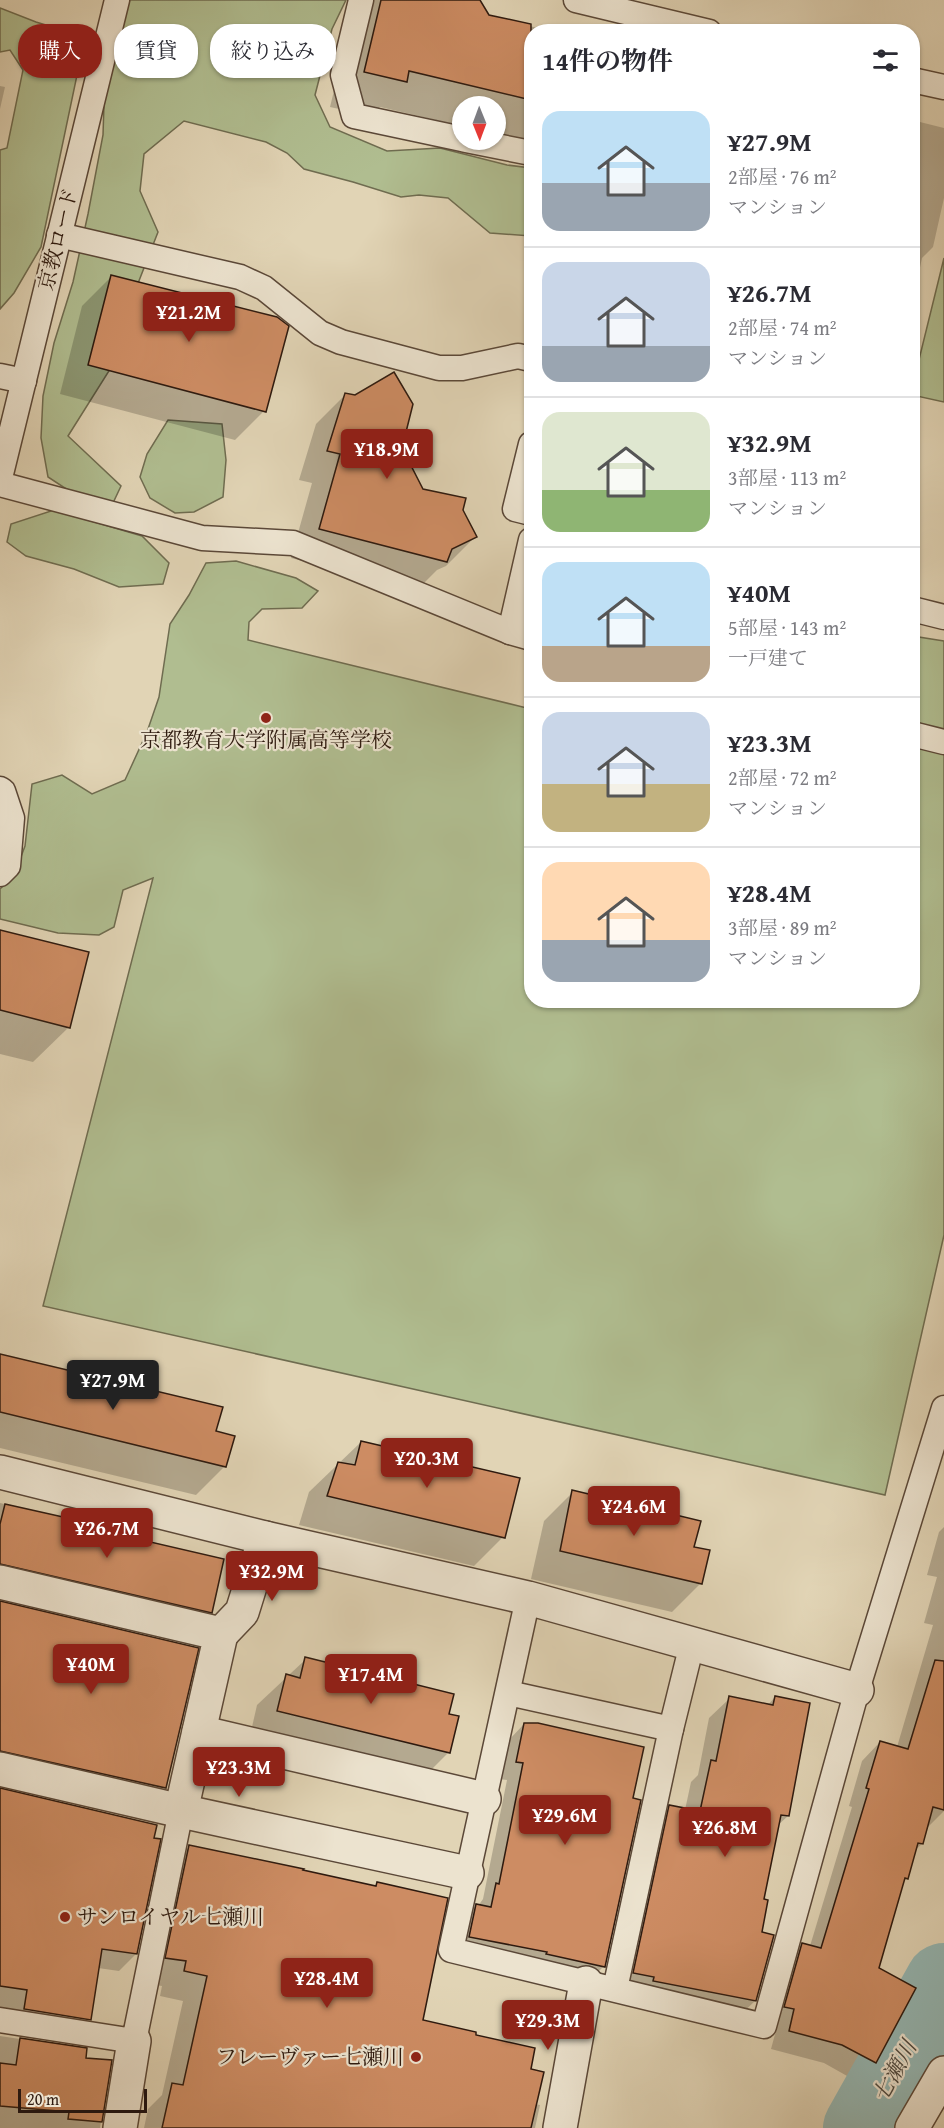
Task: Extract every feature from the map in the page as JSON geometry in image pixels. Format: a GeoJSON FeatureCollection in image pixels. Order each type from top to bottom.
{"type":"FeatureCollection","features":[{"type":"Feature","properties":{"kind":"street"},"geometry":{"type":"LineString","coordinates":[[0,1472],[265,1538],[528,1598],[857,1690]]}},
{"type":"Feature","properties":{"kind":"street"},"geometry":{"type":"LineString","coordinates":[[181,1811],[221,1634],[242,1612],[265,1538]]}},
{"type":"Feature","properties":{"kind":"street"},"geometry":{"type":"LineString","coordinates":[[0,1582],[221,1634]]}},
{"type":"Feature","properties":{"kind":"street"},"geometry":{"type":"LineString","coordinates":[[199,1732],[484,1799]]}},
{"type":"Feature","properties":{"kind":"street"},"geometry":{"type":"LineString","coordinates":[[0,1769],[466,1873]]}},
{"type":"Feature","properties":{"kind":"street"},"geometry":{"type":"LineString","coordinates":[[560,2128],[600,1986]]}},
{"type":"Feature","properties":{"kind":"street"},"geometry":{"type":"LineString","coordinates":[[120,2128],[134,2041]]}},
{"type":"Feature","properties":{"kind":"street"},"geometry":{"type":"LineString","coordinates":[[912,2128],[944,2073]]}},
{"type":"Feature","properties":{"kind":"lane","name":"京教ロード"},"geometry":{"type":"LineString","coordinates":[[0,478],[117,0]]}},
{"type":"Feature","properties":{"kind":"lane"},"geometry":{"type":"LineString","coordinates":[[361,0],[343,75],[354,116],[452,136]]}},
{"type":"Feature","properties":{"kind":"lane"},"geometry":{"type":"LineString","coordinates":[[576,0],[676,24]]}},
{"type":"Feature","properties":{"kind":"lane"},"geometry":{"type":"LineString","coordinates":[[920,82],[944,87]]}},
{"type":"Feature","properties":{"kind":"lane"},"geometry":{"type":"LineString","coordinates":[[506,148],[524,152]]}},
{"type":"Feature","properties":{"kind":"lane"},"geometry":{"type":"LineString","coordinates":[[59,235],[240,277],[264,288],[320,333],[342,342],[439,368],[462,368],[518,356],[524,357]]}},
{"type":"Feature","properties":{"kind":"lane"},"geometry":{"type":"LineString","coordinates":[[0,376],[24,381]]}},
{"type":"Feature","properties":{"kind":"lane"},"geometry":{"type":"LineString","coordinates":[[524,472],[515,509],[524,511]]}},
{"type":"Feature","properties":{"kind":"lane"},"geometry":{"type":"LineString","coordinates":[[0,484],[202,538],[293,543],[520,635],[524,600]]}},
{"type":"Feature","properties":{"kind":"lane"},"geometry":{"type":"LineString","coordinates":[[920,611],[944,617]]}},
{"type":"Feature","properties":{"kind":"lane"},"geometry":{"type":"LineString","coordinates":[[920,736],[944,742]]}},
{"type":"Feature","properties":{"kind":"lane"},"geometry":{"type":"LineString","coordinates":[[0,789],[3,791],[12,818],[8,866],[0,874]]}},
{"type":"Feature","properties":{"kind":"lane"},"geometry":{"type":"LineString","coordinates":[[528,1598],[466,1873],[451,1950],[764,2025],[857,1690],[944,1408]]}},
{"type":"Feature","properties":{"kind":"lane"},"geometry":{"type":"LineString","coordinates":[[600,1986],[671,1729],[692,1644]]}},
{"type":"Feature","properties":{"kind":"lane"},"geometry":{"type":"LineString","coordinates":[[508,1693],[671,1729]]}},
{"type":"Feature","properties":{"kind":"lane"},"geometry":{"type":"LineString","coordinates":[[0,2020],[134,2041],[181,1811]]}},
{"type":"Feature","properties":{"kind":"green space"},"geometry":{"type":"Polygon","coordinates":[[[130,0],[346,0],[334,24],[210,24],[210,78],[319,78],[315,95],[330,127],[387,151],[440,148],[524,167],[524,235],[490,233],[448,198],[419,195],[401,197],[304,169],[287,153],[266,142],[184,121],[144,154],[140,191],[158,232],[128,309],[124,347],[68,436],[121,486],[112,505],[77,496],[48,477],[41,438],[43,396],[54,343],[73,282],[88,214],[103,135],[104,104],[114,56],[114,78],[198,78],[198,24],[121,24],[130,0]]]}},
{"type":"Feature","properties":{"kind":"green space"},"geometry":{"type":"Polygon","coordinates":[[[0,8],[43,24],[18,24],[18,62],[10,50],[0,52],[0,8]]]}},
{"type":"Feature","properties":{"kind":"green space"},"geometry":{"type":"Polygon","coordinates":[[[21,78],[76,78],[41,247],[14,293],[0,309],[0,150],[7,148],[21,78]]]}},
{"type":"Feature","properties":{"kind":"green space"},"geometry":{"type":"Polygon","coordinates":[[[944,258],[944,402],[920,397],[920,356],[944,258]]]}},
{"type":"Feature","properties":{"kind":"green space"},"geometry":{"type":"Polygon","coordinates":[[[168,420],[222,424],[226,460],[223,497],[194,512],[175,513],[150,498],[140,477],[147,454],[168,420]]]}},
{"type":"Feature","properties":{"kind":"green space"},"geometry":{"type":"Polygon","coordinates":[[[54,510],[142,536],[169,563],[163,584],[119,587],[74,569],[26,556],[7,542],[11,524],[54,510]]]}},
{"type":"Feature","properties":{"kind":"green space"},"geometry":{"type":"Polygon","coordinates":[[[236,561],[296,578],[318,591],[302,608],[262,609],[249,622],[248,640],[524,707],[524,1008],[920,1008],[920,637],[944,641],[944,1235],[885,1495],[43,1306],[153,878],[123,890],[114,927],[99,935],[58,933],[0,919],[0,889],[14,875],[25,846],[32,784],[62,775],[92,794],[125,780],[147,732],[159,697],[170,624],[206,563],[236,561]]]}},
{"type":"Feature","properties":{"kind":"building"},"geometry":{"type":"Polygon","coordinates":[[[381,0],[480,0],[489,15],[531,24],[524,24],[524,98],[409,71],[407,82],[364,72],[381,0]]]}},
{"type":"Feature","properties":{"kind":"building"},"geometry":{"type":"Polygon","coordinates":[[[111,275],[277,317],[289,326],[266,412],[88,365],[111,275]]]}},
{"type":"Feature","properties":{"kind":"building"},"geometry":{"type":"Polygon","coordinates":[[[394,372],[413,404],[402,448],[423,489],[466,498],[463,510],[477,537],[452,549],[447,562],[319,529],[340,454],[327,451],[345,393],[355,395],[394,372]]]}},
{"type":"Feature","properties":{"kind":"building"},"geometry":{"type":"Polygon","coordinates":[[[0,930],[89,952],[70,1028],[0,1010],[0,930]]]}},
{"type":"Feature","properties":{"kind":"building"},"geometry":{"type":"Polygon","coordinates":[[[0,1354],[223,1407],[216,1431],[235,1436],[226,1467],[0,1412],[0,1354]]]}},
{"type":"Feature","properties":{"kind":"building"},"geometry":{"type":"Polygon","coordinates":[[[361,1441],[520,1478],[505,1538],[327,1496],[338,1462],[355,1465],[361,1441]]]}},
{"type":"Feature","properties":{"kind":"building"},"geometry":{"type":"Polygon","coordinates":[[[572,1490],[701,1521],[694,1547],[710,1550],[702,1584],[560,1551],[572,1490]]]}},
{"type":"Feature","properties":{"kind":"building"},"geometry":{"type":"Polygon","coordinates":[[[5,1504],[121,1530],[120,1535],[224,1559],[212,1613],[0,1564],[0,1524],[5,1504]]]}},
{"type":"Feature","properties":{"kind":"building"},"geometry":{"type":"Polygon","coordinates":[[[0,1601],[199,1648],[166,1788],[0,1751],[0,1601]]]}},
{"type":"Feature","properties":{"kind":"building"},"geometry":{"type":"Polygon","coordinates":[[[305,1657],[454,1694],[449,1714],[459,1716],[450,1753],[277,1711],[286,1674],[300,1678],[305,1657]]]}},
{"type":"Feature","properties":{"kind":"building"},"geometry":{"type":"Polygon","coordinates":[[[935,1660],[944,1661],[944,1810],[933,1807],[923,1844],[918,1843],[908,1879],[905,1878],[879,1968],[916,1988],[876,2063],[842,2045],[789,2031],[794,2009],[784,2007],[802,1943],[821,1948],[869,1789],[866,1788],[880,1741],[908,1749],[935,1660]]]}},
{"type":"Feature","properties":{"kind":"building"},"geometry":{"type":"Polygon","coordinates":[[[729,1696],[773,1705],[775,1696],[810,1703],[789,1816],[781,1815],[764,1899],[768,1900],[762,1932],[774,1935],[756,2001],[653,1981],[654,1977],[633,1973],[669,1805],[700,1811],[711,1760],[716,1761],[729,1696]]]}},
{"type":"Feature","properties":{"kind":"building"},"geometry":{"type":"Polygon","coordinates":[[[524,1723],[538,1723],[644,1747],[633,1798],[641,1800],[605,1967],[546,1954],[547,1952],[469,1937],[476,1904],[491,1907],[496,1883],[499,1884],[523,1763],[516,1762],[524,1723]]]}},
{"type":"Feature","properties":{"kind":"building"},"geometry":{"type":"Polygon","coordinates":[[[0,1788],[157,1825],[154,1838],[161,1839],[137,1954],[102,1949],[91,2020],[24,2009],[27,1990],[0,1986],[0,1788]]]}},
{"type":"Feature","properties":{"kind":"building"},"geometry":{"type":"Polygon","coordinates":[[[189,1845],[376,1886],[377,1882],[448,1898],[423,2020],[535,2048],[531,2069],[544,2072],[531,2128],[162,2128],[172,2083],[183,2085],[207,1976],[184,1971],[186,1961],[165,1958],[189,1845]]]}},
{"type":"Feature","properties":{"kind":"building"},"geometry":{"type":"Polygon","coordinates":[[[20,2038],[87,2048],[86,2058],[112,2060],[102,2122],[68,2119],[69,2112],[0,2106],[0,2063],[16,2065],[20,2038]]]}},
{"type":"Feature","properties":{"kind":"waterway","name":"七瀬川"},"geometry":{"type":"LineString","coordinates":[[862,2128],[944,1982]]}},
{"type":"Feature","properties":{"kind":"place","name":"京都教育大学附属高等学校"},"geometry":{"type":"Point","coordinates":[266,718]}},
{"type":"Feature","properties":{"kind":"place","name":"サンロイヤル七瀬川"},"geometry":{"type":"Point","coordinates":[65,1917]}},
{"type":"Feature","properties":{"kind":"place","name":"フレーヴァー七瀬川"},"geometry":{"type":"Point","coordinates":[416,2057]}}]}
